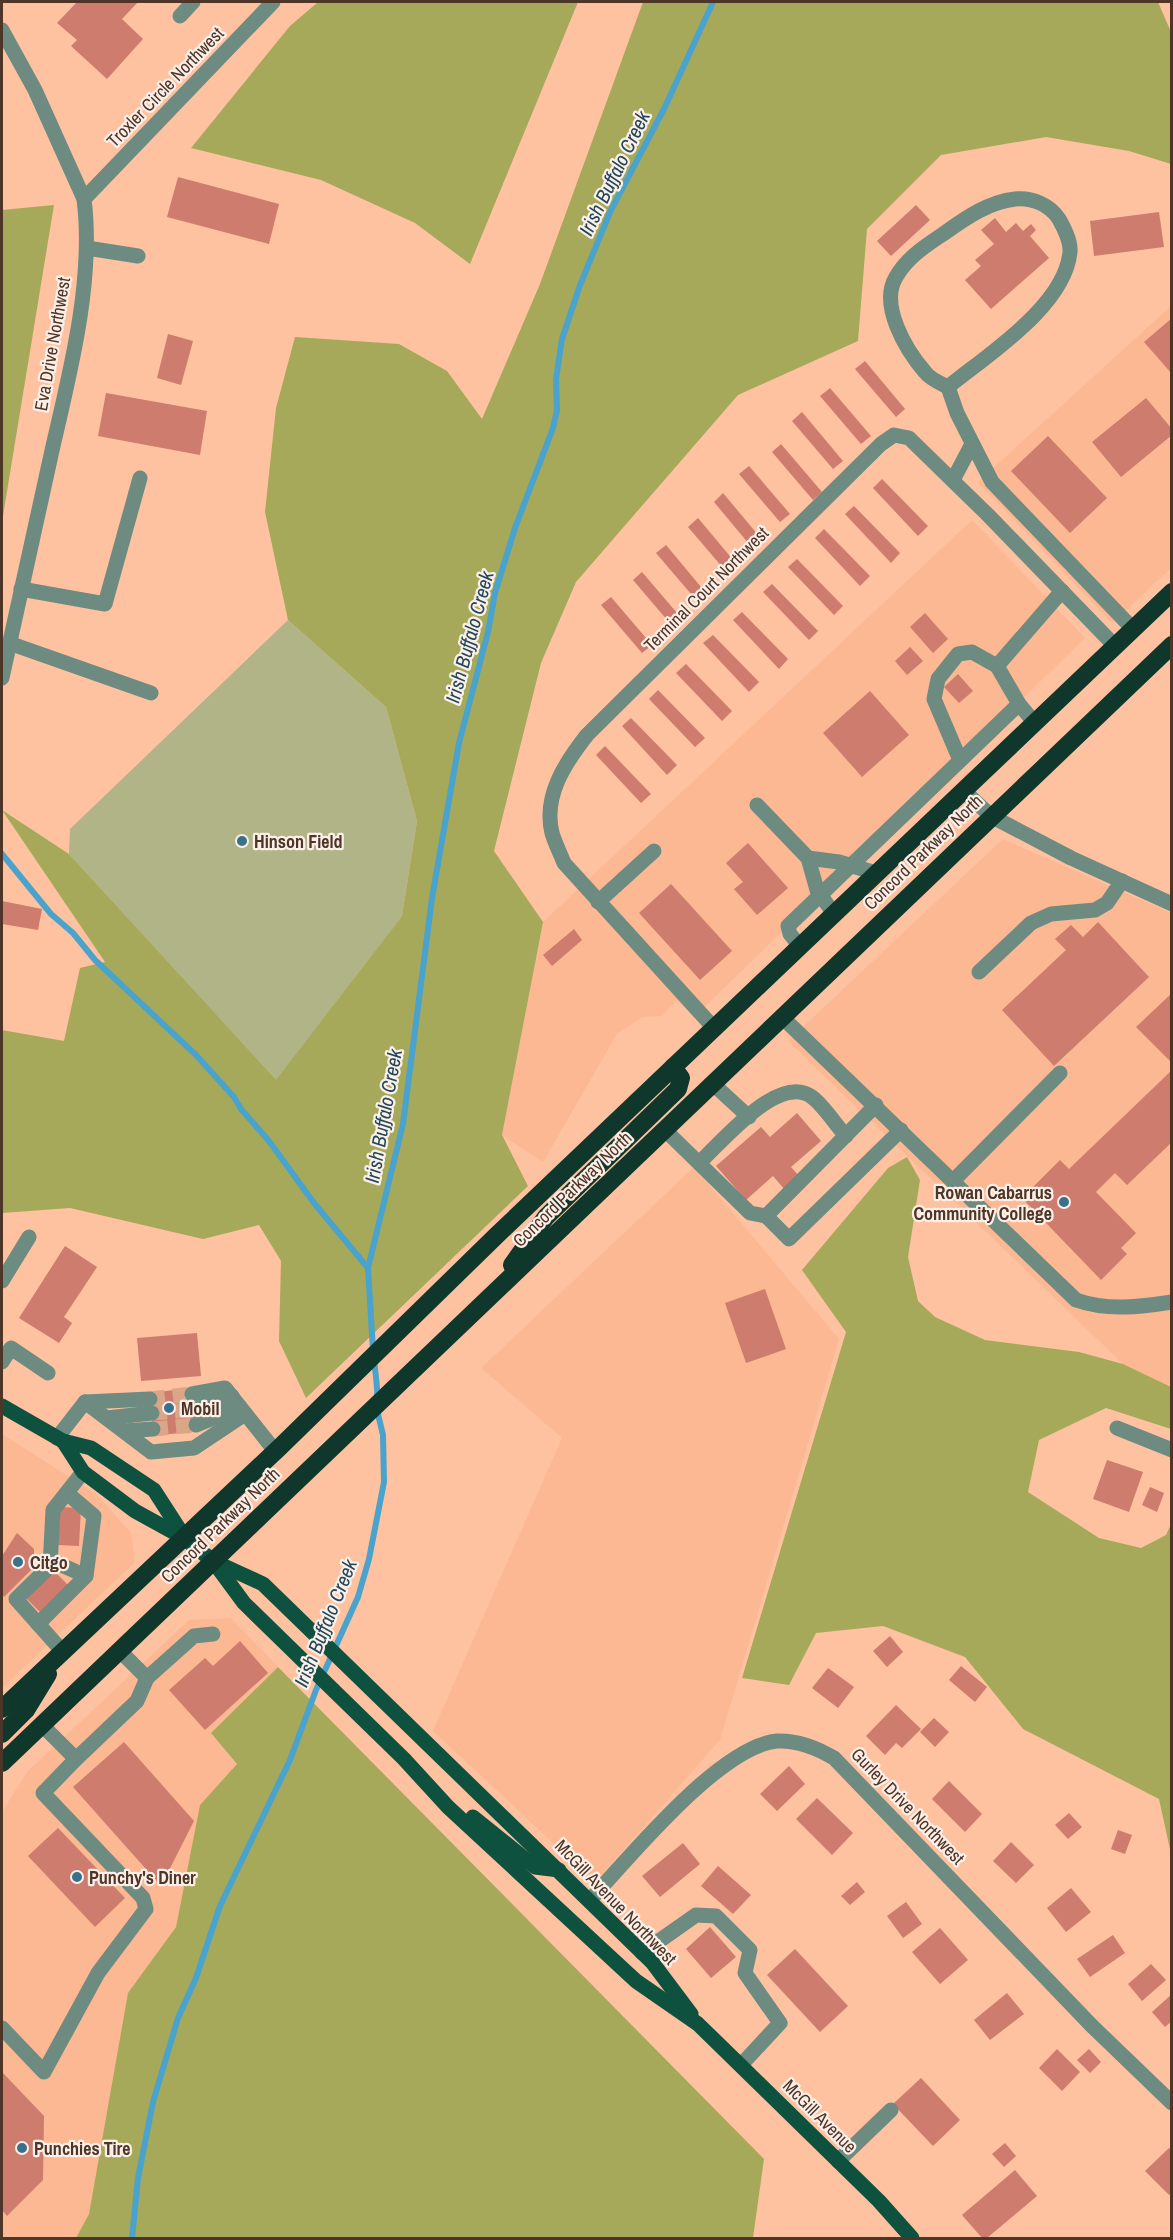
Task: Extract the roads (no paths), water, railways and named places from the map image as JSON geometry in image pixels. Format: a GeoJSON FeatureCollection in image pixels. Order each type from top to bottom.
{"type":"FeatureCollection","features":[{"type":"Feature","properties":{"kind":"highway","name":"Concord Parkway North"},"geometry":{"type":"LineString","coordinates":[[2,1709],[184,1538],[673,1067],[1172,592]]}},
{"type":"Feature","properties":{"kind":"highway","name":"Concord Parkway North"},"geometry":{"type":"LineString","coordinates":[[2,1763],[1172,645]]}},
{"type":"Feature","properties":{"kind":"highway"},"geometry":{"type":"LineString","coordinates":[[488,1298],[546,1217],[678,1089],[681,1078],[673,1067]]}},
{"type":"Feature","properties":{"kind":"highway"},"geometry":{"type":"LineString","coordinates":[[2,1734],[27,1710],[61,1654]]}},
{"type":"Feature","properties":{"kind":"main road"},"geometry":{"type":"LineString","coordinates":[[2,1406],[60,1440],[91,1448],[154,1490],[184,1538]]}},
{"type":"Feature","properties":{"kind":"main road"},"geometry":{"type":"LineString","coordinates":[[60,1440],[83,1472],[135,1511],[184,1538]]}},
{"type":"Feature","properties":{"kind":"main road","name":"McGill Avenue Northwest"},"geometry":{"type":"LineString","coordinates":[[184,1538],[213,1561],[263,1584],[590,1900],[642,1953],[698,2024]]}},
{"type":"Feature","properties":{"kind":"main road","name":"McGill Avenue Northwest"},"geometry":{"type":"LineString","coordinates":[[213,1561],[244,1603],[370,1730],[404,1759],[448,1807],[636,1981],[698,2024]]}},
{"type":"Feature","properties":{"kind":"main road"},"geometry":{"type":"LineString","coordinates":[[404,1759],[534,1867],[559,1870]]}},
{"type":"Feature","properties":{"kind":"main road","name":"McGill Avenue"},"geometry":{"type":"LineString","coordinates":[[698,2024],[838,2161],[912,2238]]}},
{"type":"Feature","properties":{"kind":"street"},"geometry":{"type":"LineString","coordinates":[[180,16],[193,2]]}},
{"type":"Feature","properties":{"kind":"street","name":"Troxler Circle Northwest"},"geometry":{"type":"LineString","coordinates":[[84,199],[272,2]]}},
{"type":"Feature","properties":{"kind":"street","name":"Eva Drive Northwest"},"geometry":{"type":"LineString","coordinates":[[2,30],[35,90],[84,199],[87,248],[69,375],[2,678]]}},
{"type":"Feature","properties":{"kind":"street"},"geometry":{"type":"LineString","coordinates":[[948,387],[1046,304],[1064,276],[1071,251],[1065,228],[1055,213],[1037,201],[1017,199],[990,205],[964,219],[909,258],[894,279],[891,299],[894,319],[926,374],[948,387],[972,444],[992,482],[1133,629]]}},
{"type":"Feature","properties":{"kind":"street"},"geometry":{"type":"LineString","coordinates":[[87,248],[138,256]]}},
{"type":"Feature","properties":{"kind":"street","name":"Terminal Court Northwest"},"geometry":{"type":"LineString","coordinates":[[714,1028],[564,863],[552,834],[549,811],[556,785],[567,761],[587,735],[881,444],[894,435],[909,438],[1115,646]]}},
{"type":"Feature","properties":{"kind":"street"},"geometry":{"type":"LineString","coordinates":[[953,480],[972,444]]}},
{"type":"Feature","properties":{"kind":"street"},"geometry":{"type":"LineString","coordinates":[[21,589],[105,604],[140,478]]}},
{"type":"Feature","properties":{"kind":"street"},"geometry":{"type":"LineString","coordinates":[[997,666],[1062,591]]}},
{"type":"Feature","properties":{"kind":"street"},"geometry":{"type":"LineString","coordinates":[[9,643],[151,693]]}},
{"type":"Feature","properties":{"kind":"street"},"geometry":{"type":"LineString","coordinates":[[1034,722],[1018,704],[997,666],[972,652],[958,654],[942,673],[934,688],[934,699],[966,788],[991,816],[1172,904]]}},
{"type":"Feature","properties":{"kind":"street"},"geometry":{"type":"LineString","coordinates":[[800,946],[790,934],[788,926],[1018,704]]}},
{"type":"Feature","properties":{"kind":"street"},"geometry":{"type":"LineString","coordinates":[[757,805],[808,858],[812,879],[834,914]]}},
{"type":"Feature","properties":{"kind":"street"},"geometry":{"type":"LineString","coordinates":[[598,902],[654,851]]}},
{"type":"Feature","properties":{"kind":"street"},"geometry":{"type":"LineString","coordinates":[[808,858],[825,858],[876,873]]}},
{"type":"Feature","properties":{"kind":"street"},"geometry":{"type":"LineString","coordinates":[[979,972],[1031,923],[1051,914],[1095,910],[1107,903],[1122,881]]}},
{"type":"Feature","properties":{"kind":"street"},"geometry":{"type":"LineString","coordinates":[[782,1017],[1076,1300],[1093,1306],[1138,1307],[1172,1302]]}},
{"type":"Feature","properties":{"kind":"street"},"geometry":{"type":"LineString","coordinates":[[953,1181],[1060,1073]]}},
{"type":"Feature","properties":{"kind":"street"},"geometry":{"type":"LineString","coordinates":[[713,1084],[749,1117]]}},
{"type":"Feature","properties":{"kind":"street"},"geometry":{"type":"LineString","coordinates":[[699,1163],[769,1098],[791,1090],[811,1096],[846,1136]]}},
{"type":"Feature","properties":{"kind":"street"},"geometry":{"type":"LineString","coordinates":[[766,1216],[876,1106]]}},
{"type":"Feature","properties":{"kind":"street"},"geometry":{"type":"LineString","coordinates":[[665,1130],[750,1213],[766,1216],[789,1239],[901,1130]]}},
{"type":"Feature","properties":{"kind":"street"},"geometry":{"type":"LineString","coordinates":[[2,1281],[29,1238]]}},
{"type":"Feature","properties":{"kind":"street"},"geometry":{"type":"LineString","coordinates":[[2,1362],[6,1345],[48,1373]]}},
{"type":"Feature","properties":{"kind":"street"},"geometry":{"type":"LineString","coordinates":[[192,1394],[225,1388],[275,1451]]}},
{"type":"Feature","properties":{"kind":"street"},"geometry":{"type":"LineString","coordinates":[[85,1401],[151,1452],[194,1449],[239,1406]]}},
{"type":"Feature","properties":{"kind":"street"},"geometry":{"type":"LineString","coordinates":[[85,1401],[151,1406],[106,1418]]}},
{"type":"Feature","properties":{"kind":"street"},"geometry":{"type":"LineString","coordinates":[[60,1440],[85,1401]]}},
{"type":"Feature","properties":{"kind":"street"},"geometry":{"type":"LineString","coordinates":[[195,1417],[239,1406]]}},
{"type":"Feature","properties":{"kind":"street"},"geometry":{"type":"LineString","coordinates":[[1117,1428],[1172,1450]]}},
{"type":"Feature","properties":{"kind":"street"},"geometry":{"type":"LineString","coordinates":[[124,1431],[153,1429]]}},
{"type":"Feature","properties":{"kind":"street"},"geometry":{"type":"LineString","coordinates":[[61,1654],[16,1599],[50,1566],[53,1510],[83,1472]]}},
{"type":"Feature","properties":{"kind":"street"},"geometry":{"type":"LineString","coordinates":[[38,1624],[86,1576],[94,1516],[67,1492]]}},
{"type":"Feature","properties":{"kind":"street"},"geometry":{"type":"LineString","coordinates":[[50,1560],[86,1576]]}},
{"type":"Feature","properties":{"kind":"street"},"geometry":{"type":"LineString","coordinates":[[2,2028],[44,2072],[98,1973],[146,1909],[143,1898],[43,1793],[138,1701],[147,1678],[194,1636],[213,1635]]}},
{"type":"Feature","properties":{"kind":"street"},"geometry":{"type":"LineString","coordinates":[[119,1650],[147,1678]]}},
{"type":"Feature","properties":{"kind":"street"},"geometry":{"type":"LineString","coordinates":[[42,1725],[76,1759]]}},
{"type":"Feature","properties":{"kind":"street","name":"Gurley Drive Northwest"},"geometry":{"type":"LineString","coordinates":[[590,1900],[684,1799],[714,1773],[760,1745],[788,1742],[817,1748],[834,1758],[1092,2026],[1172,2103]]}},
{"type":"Feature","properties":{"kind":"street"},"geometry":{"type":"LineString","coordinates":[[642,1953],[696,1915],[716,1916],[750,1950],[745,1973],[780,2023],[741,2065]]}},
{"type":"Feature","properties":{"kind":"street"},"geometry":{"type":"LineString","coordinates":[[838,2161],[891,2110]]}},
{"type":"Feature","properties":{"kind":"waterway","name":"Irish Buffalo Creek"},"geometry":{"type":"LineString","coordinates":[[373,1350],[368,1268],[403,1124],[432,898],[459,743],[488,632],[495,593],[515,528],[553,428],[557,410],[556,379],[562,339],[580,285],[611,210],[665,107],[713,2]]}},
{"type":"Feature","properties":{"kind":"waterway"},"geometry":{"type":"LineString","coordinates":[[2,854],[51,914],[73,933],[95,960],[196,1055],[234,1097],[314,1203],[368,1268]]}},
{"type":"Feature","properties":{"kind":"waterway","name":"Irish Buffalo Creek"},"geometry":{"type":"LineString","coordinates":[[374,1360],[377,1397]]}},
{"type":"Feature","properties":{"kind":"waterway","name":"Irish Buffalo Creek"},"geometry":{"type":"LineString","coordinates":[[132,2238],[138,2178],[153,2102],[178,2018],[196,1978],[220,1906],[290,1760],[316,1690],[358,1597],[369,1559],[384,1482],[383,1435],[377,1410]]}},
{"type":"Feature","properties":{"kind":"tunnel"},"geometry":{"type":"LineString","coordinates":[[150,1399],[192,1394]]}},
{"type":"Feature","properties":{"kind":"tunnel"},"geometry":{"type":"LineString","coordinates":[[152,1413],[194,1410]]}},
{"type":"Feature","properties":{"kind":"tunnel"},"geometry":{"type":"LineString","coordinates":[[153,1429],[196,1425]]}},
{"type":"Feature","properties":{"kind":"place","name":"Hinson Field"},"geometry":{"type":"Point","coordinates":[242,841]}},
{"type":"Feature","properties":{"kind":"place","name":"Rowan Cabarrus Community College"},"geometry":{"type":"Point","coordinates":[1064,1202]}},
{"type":"Feature","properties":{"kind":"place","name":"Mobil"},"geometry":{"type":"Point","coordinates":[169,1408]}},
{"type":"Feature","properties":{"kind":"place","name":"Citgo"},"geometry":{"type":"Point","coordinates":[18,1562]}},
{"type":"Feature","properties":{"kind":"place","name":"Punchy's Diner"},"geometry":{"type":"Point","coordinates":[77,1877]}},
{"type":"Feature","properties":{"kind":"place","name":"Punchies Tire"},"geometry":{"type":"Point","coordinates":[22,2148]}}]}
